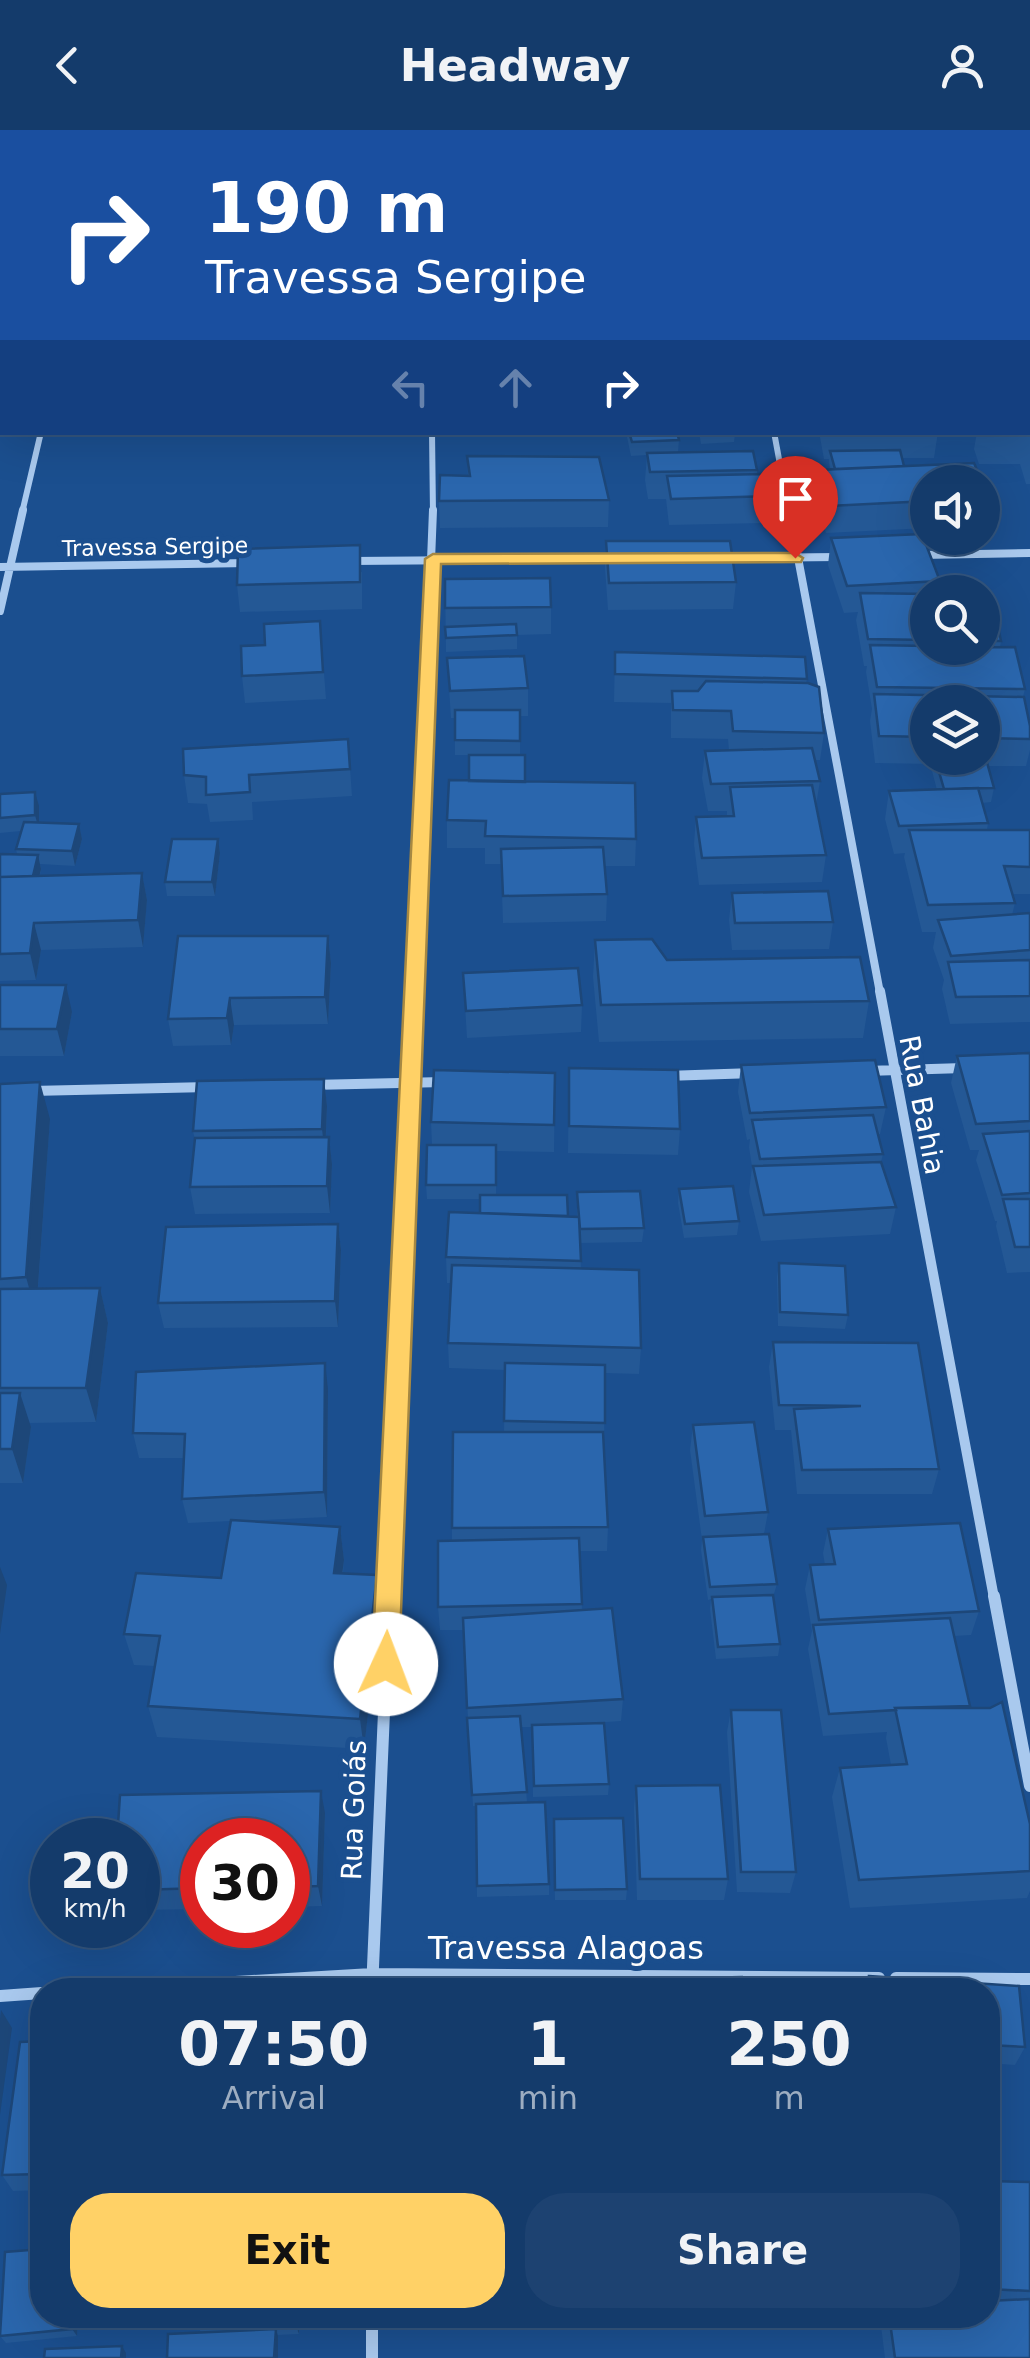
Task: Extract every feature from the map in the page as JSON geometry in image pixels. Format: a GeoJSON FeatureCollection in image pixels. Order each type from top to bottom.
{"type":"FeatureCollection","features":[{"type":"Feature","properties":{"kind":"street"},"geometry":{"type":"LineString","coordinates":[[0,611],[5,567],[40,435]]}},
{"type":"Feature","properties":{"kind":"street","name":"Rua Goiás"},"geometry":{"type":"LineString","coordinates":[[372,1978],[433,559],[432,435]]}},
{"type":"Feature","properties":{"kind":"street","name":"Rua Bahia"},"geometry":{"type":"LineString","coordinates":[[774,435],[1030,1786]]}},
{"type":"Feature","properties":{"kind":"street"},"geometry":{"type":"LineString","coordinates":[[1000,554],[1030,553]]}},
{"type":"Feature","properties":{"kind":"street"},"geometry":{"type":"LineString","coordinates":[[718,558],[854,557]]}},
{"type":"Feature","properties":{"kind":"street"},"geometry":{"type":"LineString","coordinates":[[337,561],[623,559]]}},
{"type":"Feature","properties":{"kind":"street","name":"Travessa Sergipe"},"geometry":{"type":"LineString","coordinates":[[5,567],[260,562]]}},
{"type":"Feature","properties":{"kind":"street"},"geometry":{"type":"LineString","coordinates":[[854,1071],[971,1068]]}},
{"type":"Feature","properties":{"kind":"street"},"geometry":{"type":"LineString","coordinates":[[661,1076],[758,1073]]}},
{"type":"Feature","properties":{"kind":"street"},"geometry":{"type":"LineString","coordinates":[[293,1085],[449,1081]]}},
{"type":"Feature","properties":{"kind":"street"},"geometry":{"type":"LineString","coordinates":[[20,1092],[215,1087]]}},
{"type":"Feature","properties":{"kind":"street","name":"Travessa Alagoas"},"geometry":{"type":"LineString","coordinates":[[304,1978],[372,1974],[898,1978]]}},
{"type":"Feature","properties":{"kind":"street","name":"Travessa Alagoas"},"geometry":{"type":"LineString","coordinates":[[1000,1979],[1030,1979]]}},
{"type":"Feature","properties":{"kind":"street"},"geometry":{"type":"LineString","coordinates":[[0,1996],[30,1995]]}},
{"type":"Feature","properties":{"kind":"street"},"geometry":{"type":"LineString","coordinates":[[372,2328],[372,2358]]}},
{"type":"Feature","properties":{"kind":"building"},"geometry":{"type":"Polygon","coordinates":[[[630,435],[678,435],[679,440],[632,442],[630,435]]]}},
{"type":"Feature","properties":{"kind":"building"},"geometry":{"type":"Polygon","coordinates":[[[900,450],[904,466],[835,469],[830,451],[900,450]]]}},
{"type":"Feature","properties":{"kind":"building"},"geometry":{"type":"Polygon","coordinates":[[[753,451],[757,470],[650,472],[647,453],[753,451]]]}},
{"type":"Feature","properties":{"kind":"building"},"geometry":{"type":"Polygon","coordinates":[[[467,456],[599,457],[609,500],[439,501],[440,475],[470,476],[467,456]]]}},
{"type":"Feature","properties":{"kind":"building"},"geometry":{"type":"Polygon","coordinates":[[[910,466],[910,502],[829,506],[818,470],[910,466]]]}},
{"type":"Feature","properties":{"kind":"building"},"geometry":{"type":"Polygon","coordinates":[[[764,474],[770,496],[671,499],[667,476],[764,474]]]}},
{"type":"Feature","properties":{"kind":"building"},"geometry":{"type":"Polygon","coordinates":[[[910,535],[910,555],[930,555],[938,575],[910,575],[910,583],[847,586],[831,538],[910,535]]]}},
{"type":"Feature","properties":{"kind":"building"},"geometry":{"type":"Polygon","coordinates":[[[606,541],[730,541],[736,582],[609,583],[606,541]]]}},
{"type":"Feature","properties":{"kind":"building"},"geometry":{"type":"Polygon","coordinates":[[[360,545],[360,582],[237,585],[238,549],[360,545]]]}},
{"type":"Feature","properties":{"kind":"building"},"geometry":{"type":"Polygon","coordinates":[[[550,578],[551,607],[445,608],[445,579],[550,578]]]}},
{"type":"Feature","properties":{"kind":"building"},"geometry":{"type":"Polygon","coordinates":[[[860,593],[910,594],[910,640],[868,639],[860,593]]]}},
{"type":"Feature","properties":{"kind":"building"},"geometry":{"type":"Polygon","coordinates":[[[320,621],[323,672],[242,676],[241,646],[265,645],[264,624],[320,621]]]}},
{"type":"Feature","properties":{"kind":"building"},"geometry":{"type":"Polygon","coordinates":[[[516,624],[517,635],[446,638],[445,627],[516,624]]]}},
{"type":"Feature","properties":{"kind":"building"},"geometry":{"type":"Polygon","coordinates":[[[870,645],[910,646],[910,665],[1000,665],[1000,647],[1015,647],[1025,689],[1000,689],[1000,685],[877,687],[870,645]]]}},
{"type":"Feature","properties":{"kind":"building"},"geometry":{"type":"Polygon","coordinates":[[[615,652],[805,657],[807,679],[615,674],[615,652]]]}},
{"type":"Feature","properties":{"kind":"building"},"geometry":{"type":"Polygon","coordinates":[[[524,656],[528,688],[450,691],[447,658],[524,656]]]}},
{"type":"Feature","properties":{"kind":"building"},"geometry":{"type":"Polygon","coordinates":[[[706,681],[808,683],[819,687],[824,733],[733,731],[731,711],[673,710],[672,691],[698,691],[706,681]]]}},
{"type":"Feature","properties":{"kind":"building"},"geometry":{"type":"Polygon","coordinates":[[[874,694],[910,695],[910,737],[879,736],[874,694]]]}},
{"type":"Feature","properties":{"kind":"building"},"geometry":{"type":"Polygon","coordinates":[[[1000,697],[1024,697],[1030,739],[1000,738],[1000,697]]]}},
{"type":"Feature","properties":{"kind":"building"},"geometry":{"type":"Polygon","coordinates":[[[455,710],[520,710],[520,741],[455,740],[455,710]]]}},
{"type":"Feature","properties":{"kind":"building"},"geometry":{"type":"Polygon","coordinates":[[[348,739],[350,769],[249,775],[250,792],[206,795],[206,777],[184,775],[183,749],[348,739]]]}},
{"type":"Feature","properties":{"kind":"building"},"geometry":{"type":"Polygon","coordinates":[[[812,748],[820,781],[711,784],[705,751],[812,748]]]}},
{"type":"Feature","properties":{"kind":"building"},"geometry":{"type":"Polygon","coordinates":[[[469,755],[525,755],[525,782],[469,781],[469,755]]]}},
{"type":"Feature","properties":{"kind":"building"},"geometry":{"type":"Polygon","coordinates":[[[940,775],[990,775],[994,788],[944,789],[940,775]]]}},
{"type":"Feature","properties":{"kind":"building"},"geometry":{"type":"Polygon","coordinates":[[[449,780],[635,783],[636,839],[485,836],[486,821],[447,820],[449,780]]]}},
{"type":"Feature","properties":{"kind":"building"},"geometry":{"type":"Polygon","coordinates":[[[812,785],[826,855],[702,858],[696,817],[734,816],[730,787],[812,785]]]}},
{"type":"Feature","properties":{"kind":"building"},"geometry":{"type":"Polygon","coordinates":[[[978,788],[988,823],[899,826],[889,791],[978,788]]]}},
{"type":"Feature","properties":{"kind":"building"},"geometry":{"type":"Polygon","coordinates":[[[35,792],[35,815],[0,818],[0,794],[35,792]]]}},
{"type":"Feature","properties":{"kind":"building"},"geometry":{"type":"Polygon","coordinates":[[[24,822],[79,824],[72,851],[16,849],[24,822]]]}},
{"type":"Feature","properties":{"kind":"building"},"geometry":{"type":"Polygon","coordinates":[[[909,830],[1030,830],[1030,867],[1004,866],[1015,903],[928,905],[909,830]]]}},
{"type":"Feature","properties":{"kind":"building"},"geometry":{"type":"Polygon","coordinates":[[[172,839],[218,839],[212,882],[165,882],[172,839]]]}},
{"type":"Feature","properties":{"kind":"building"},"geometry":{"type":"Polygon","coordinates":[[[603,847],[607,894],[503,896],[501,849],[603,847]]]}},
{"type":"Feature","properties":{"kind":"building"},"geometry":{"type":"Polygon","coordinates":[[[0,854],[38,855],[33,876],[0,877],[0,854]]]}},
{"type":"Feature","properties":{"kind":"building"},"geometry":{"type":"Polygon","coordinates":[[[142,873],[138,920],[34,923],[30,953],[0,954],[0,877],[142,873]]]}},
{"type":"Feature","properties":{"kind":"building"},"geometry":{"type":"Polygon","coordinates":[[[828,891],[833,922],[735,923],[732,893],[828,891]]]}},
{"type":"Feature","properties":{"kind":"building"},"geometry":{"type":"Polygon","coordinates":[[[1030,913],[1030,950],[951,956],[938,920],[1030,913]]]}},
{"type":"Feature","properties":{"kind":"building"},"geometry":{"type":"Polygon","coordinates":[[[178,936],[328,936],[325,997],[230,998],[227,1018],[168,1019],[178,936]]]}},
{"type":"Feature","properties":{"kind":"building"},"geometry":{"type":"Polygon","coordinates":[[[652,939],[667,960],[860,957],[869,1001],[601,1005],[595,940],[652,939]]]}},
{"type":"Feature","properties":{"kind":"building"},"geometry":{"type":"Polygon","coordinates":[[[1030,960],[1030,996],[956,997],[948,962],[1030,960]]]}},
{"type":"Feature","properties":{"kind":"building"},"geometry":{"type":"Polygon","coordinates":[[[578,968],[582,1005],[466,1011],[463,973],[578,968]]]}},
{"type":"Feature","properties":{"kind":"building"},"geometry":{"type":"Polygon","coordinates":[[[0,985],[66,985],[57,1029],[0,1029],[0,985]]]}},
{"type":"Feature","properties":{"kind":"building"},"geometry":{"type":"Polygon","coordinates":[[[1030,1053],[1030,1121],[976,1124],[957,1056],[1030,1053]]]}},
{"type":"Feature","properties":{"kind":"building"},"geometry":{"type":"Polygon","coordinates":[[[875,1060],[886,1107],[750,1113],[741,1065],[875,1060]]]}},
{"type":"Feature","properties":{"kind":"building"},"geometry":{"type":"Polygon","coordinates":[[[569,1068],[678,1070],[680,1129],[569,1126],[569,1068]]]}},
{"type":"Feature","properties":{"kind":"building"},"geometry":{"type":"Polygon","coordinates":[[[434,1070],[555,1073],[554,1125],[431,1122],[434,1070]]]}},
{"type":"Feature","properties":{"kind":"building"},"geometry":{"type":"Polygon","coordinates":[[[324,1079],[322,1129],[193,1131],[197,1081],[324,1079]]]}},
{"type":"Feature","properties":{"kind":"building"},"geometry":{"type":"Polygon","coordinates":[[[40,1082],[26,1277],[0,1279],[0,1084],[40,1082]]]}},
{"type":"Feature","properties":{"kind":"building"},"geometry":{"type":"Polygon","coordinates":[[[873,1115],[883,1154],[760,1159],[752,1120],[873,1115]]]}},
{"type":"Feature","properties":{"kind":"building"},"geometry":{"type":"Polygon","coordinates":[[[1030,1131],[1030,1193],[1002,1195],[983,1134],[1030,1131]]]}},
{"type":"Feature","properties":{"kind":"building"},"geometry":{"type":"Polygon","coordinates":[[[329,1137],[327,1186],[190,1187],[195,1138],[329,1137]]]}},
{"type":"Feature","properties":{"kind":"building"},"geometry":{"type":"Polygon","coordinates":[[[427,1145],[496,1145],[496,1185],[426,1185],[427,1145]]]}},
{"type":"Feature","properties":{"kind":"building"},"geometry":{"type":"Polygon","coordinates":[[[881,1162],[896,1207],[764,1215],[753,1166],[881,1162]]]}},
{"type":"Feature","properties":{"kind":"building"},"geometry":{"type":"Polygon","coordinates":[[[733,1186],[739,1221],[685,1224],[679,1189],[733,1186]]]}},
{"type":"Feature","properties":{"kind":"building"},"geometry":{"type":"Polygon","coordinates":[[[640,1191],[644,1228],[580,1229],[577,1192],[640,1191]]]}},
{"type":"Feature","properties":{"kind":"building"},"geometry":{"type":"Polygon","coordinates":[[[480,1195],[567,1195],[568,1216],[480,1213],[480,1195]]]}},
{"type":"Feature","properties":{"kind":"building"},"geometry":{"type":"Polygon","coordinates":[[[1003,1199],[1030,1199],[1030,1247],[1015,1247],[1003,1199]]]}},
{"type":"Feature","properties":{"kind":"building"},"geometry":{"type":"Polygon","coordinates":[[[449,1212],[579,1217],[581,1261],[446,1257],[449,1212]]]}},
{"type":"Feature","properties":{"kind":"building"},"geometry":{"type":"Polygon","coordinates":[[[338,1224],[335,1301],[158,1303],[166,1227],[338,1224]]]}},
{"type":"Feature","properties":{"kind":"building"},"geometry":{"type":"Polygon","coordinates":[[[779,1263],[845,1266],[848,1315],[780,1312],[779,1263]]]}},
{"type":"Feature","properties":{"kind":"building"},"geometry":{"type":"Polygon","coordinates":[[[452,1265],[639,1270],[641,1348],[448,1343],[452,1265]]]}},
{"type":"Feature","properties":{"kind":"building"},"geometry":{"type":"Polygon","coordinates":[[[100,1288],[86,1388],[0,1388],[0,1289],[100,1288]]]}},
{"type":"Feature","properties":{"kind":"building"},"geometry":{"type":"Polygon","coordinates":[[[773,1342],[918,1343],[939,1469],[802,1470],[794,1409],[861,1406],[779,1405],[773,1342]]]}},
{"type":"Feature","properties":{"kind":"building"},"geometry":{"type":"Polygon","coordinates":[[[325,1363],[324,1492],[182,1499],[185,1434],[133,1433],[136,1372],[325,1363]]]}},
{"type":"Feature","properties":{"kind":"building"},"geometry":{"type":"Polygon","coordinates":[[[505,1363],[605,1365],[605,1423],[504,1421],[505,1363]]]}},
{"type":"Feature","properties":{"kind":"building"},"geometry":{"type":"Polygon","coordinates":[[[0,1393],[20,1393],[12,1449],[0,1449],[0,1393]]]}},
{"type":"Feature","properties":{"kind":"building"},"geometry":{"type":"Polygon","coordinates":[[[754,1422],[768,1512],[705,1516],[693,1425],[754,1422]]]}},
{"type":"Feature","properties":{"kind":"building"},"geometry":{"type":"Polygon","coordinates":[[[453,1432],[603,1432],[608,1527],[452,1528],[453,1432]]]}},
{"type":"Feature","properties":{"kind":"building"},"geometry":{"type":"Polygon","coordinates":[[[231,1520],[340,1527],[334,1573],[377,1575],[360,1719],[148,1706],[160,1636],[124,1634],[136,1573],[221,1578],[231,1520]]]}},
{"type":"Feature","properties":{"kind":"building"},"geometry":{"type":"Polygon","coordinates":[[[960,1523],[979,1611],[819,1620],[810,1565],[835,1564],[828,1529],[960,1523]]]}},
{"type":"Feature","properties":{"kind":"building"},"geometry":{"type":"Polygon","coordinates":[[[769,1534],[777,1584],[710,1587],[703,1537],[769,1534]]]}},
{"type":"Feature","properties":{"kind":"building"},"geometry":{"type":"Polygon","coordinates":[[[579,1538],[582,1604],[438,1607],[438,1541],[579,1538]]]}},
{"type":"Feature","properties":{"kind":"building"},"geometry":{"type":"Polygon","coordinates":[[[773,1595],[780,1644],[718,1647],[712,1597],[773,1595]]]}},
{"type":"Feature","properties":{"kind":"building"},"geometry":{"type":"Polygon","coordinates":[[[612,1608],[623,1699],[467,1708],[463,1618],[612,1608]]]}},
{"type":"Feature","properties":{"kind":"building"},"geometry":{"type":"Polygon","coordinates":[[[950,1618],[970,1706],[829,1714],[813,1625],[950,1618]]]}},
{"type":"Feature","properties":{"kind":"building"},"geometry":{"type":"Polygon","coordinates":[[[1002,1702],[1030,1824],[1030,1871],[859,1880],[840,1768],[907,1764],[895,1708],[990,1708],[1002,1702]]]}},
{"type":"Feature","properties":{"kind":"building"},"geometry":{"type":"Polygon","coordinates":[[[731,1710],[781,1710],[796,1872],[741,1872],[731,1710]]]}},
{"type":"Feature","properties":{"kind":"building"},"geometry":{"type":"Polygon","coordinates":[[[520,1716],[527,1792],[472,1795],[467,1718],[520,1716]]]}},
{"type":"Feature","properties":{"kind":"building"},"geometry":{"type":"Polygon","coordinates":[[[604,1723],[609,1784],[534,1786],[532,1725],[604,1723]]]}},
{"type":"Feature","properties":{"kind":"building"},"geometry":{"type":"Polygon","coordinates":[[[720,1785],[728,1879],[640,1879],[636,1786],[720,1785]]]}},
{"type":"Feature","properties":{"kind":"building"},"geometry":{"type":"Polygon","coordinates":[[[321,1791],[318,1886],[310,1886],[310,1818],[180,1818],[180,1889],[160,1889],[160,1818],[118,1818],[120,1795],[321,1791]]]}},
{"type":"Feature","properties":{"kind":"building"},"geometry":{"type":"Polygon","coordinates":[[[545,1802],[549,1884],[477,1886],[476,1804],[545,1802]]]}},
{"type":"Feature","properties":{"kind":"building"},"geometry":{"type":"Polygon","coordinates":[[[623,1818],[627,1889],[555,1890],[554,1819],[623,1818]]]}},
{"type":"Feature","properties":{"kind":"building"},"geometry":{"type":"Polygon","coordinates":[[[1000,1985],[1019,1986],[1025,2047],[1000,2046],[1000,1985]]]}},
{"type":"Feature","properties":{"kind":"building"},"geometry":{"type":"Polygon","coordinates":[[[20,2042],[30,2042],[30,2174],[2,2175],[20,2042]]]}},
{"type":"Feature","properties":{"kind":"building"},"geometry":{"type":"Polygon","coordinates":[[[1000,2181],[1030,2182],[1030,2291],[1000,2290],[1000,2181]]]}},
{"type":"Feature","properties":{"kind":"building"},"geometry":{"type":"Polygon","coordinates":[[[30,2250],[30,2328],[72,2329],[0,2336],[5,2252],[30,2250]]]}},
{"type":"Feature","properties":{"kind":"building"},"geometry":{"type":"Polygon","coordinates":[[[1030,2299],[1030,2358],[895,2358],[891,2328],[1000,2328],[1000,2300],[1030,2299]]]}},
{"type":"Feature","properties":{"kind":"building"},"geometry":{"type":"Polygon","coordinates":[[[276,2329],[274,2358],[167,2358],[168,2334],[276,2329]]]}},
{"type":"Feature","properties":{"kind":"building"},"geometry":{"type":"Polygon","coordinates":[[[122,2346],[121,2358],[44,2358],[45,2349],[122,2346]]]}},
{"type":"Feature","properties":{"kind":"route"},"geometry":{"type":"LineString","coordinates":[[386,1664],[433,559],[795,558]]}}]}
